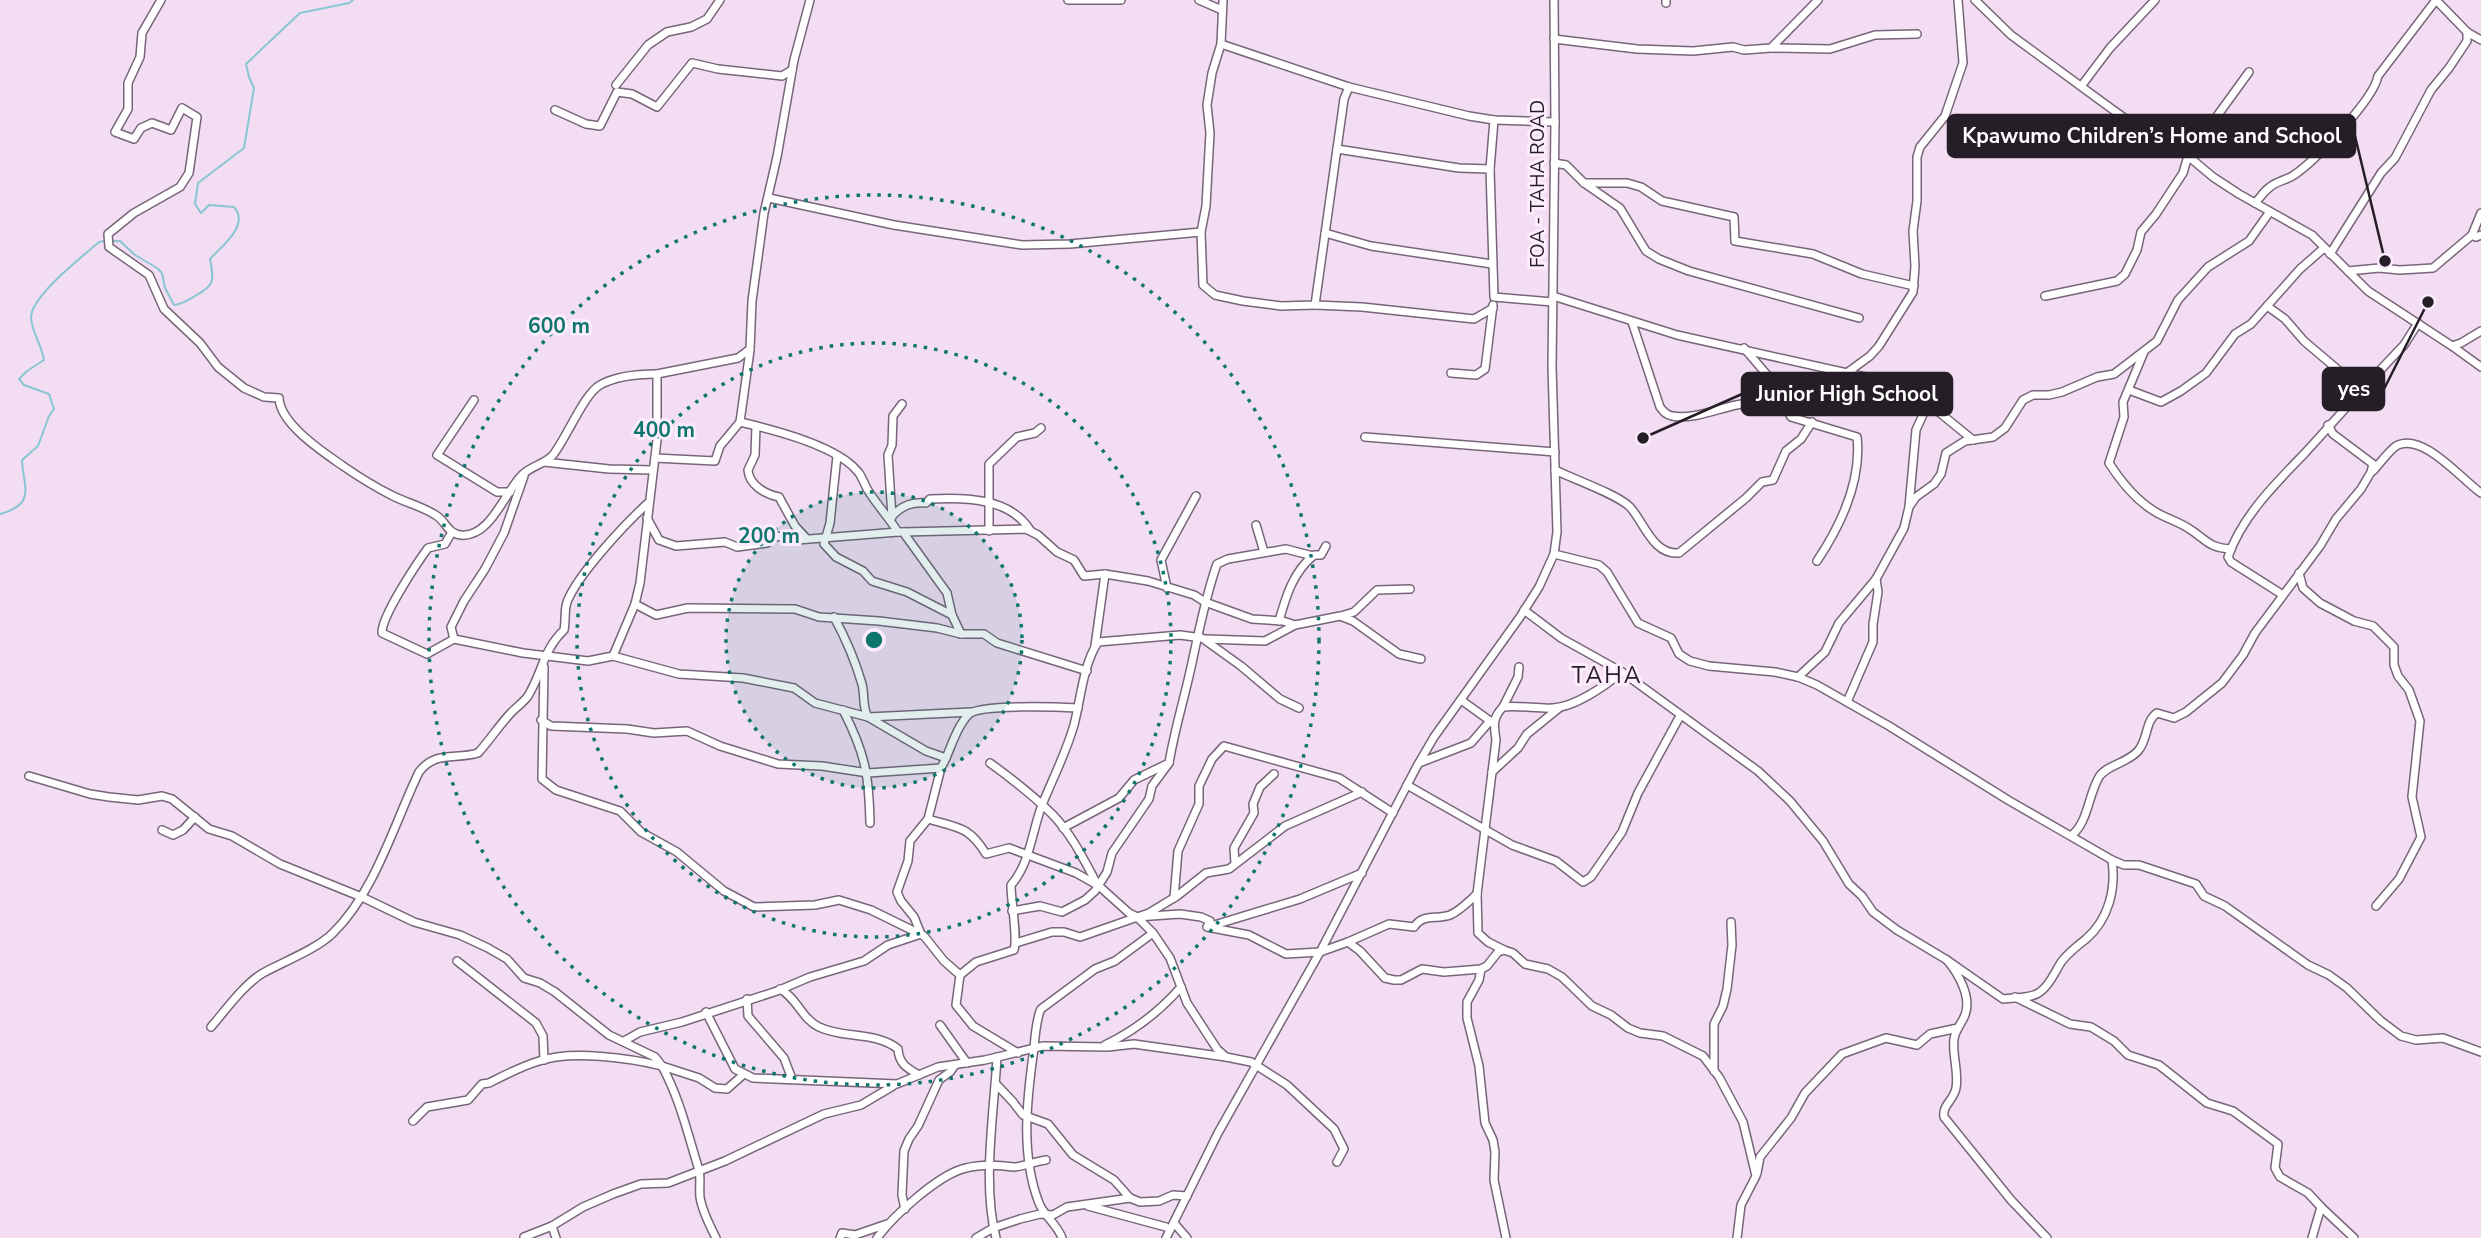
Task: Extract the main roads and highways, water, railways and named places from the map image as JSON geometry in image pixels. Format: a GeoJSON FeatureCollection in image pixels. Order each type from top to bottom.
{"type":"FeatureCollection","features":[{"type":"Feature","properties":{"kind":"waterway"},"geometry":{"type":"LineString","coordinates":[[111,241],[120,241],[162,273],[165,288],[174,305],[185,302],[206,289],[212,282],[210,259],[227,242],[239,221],[234,207],[209,205],[201,213],[195,204],[198,183],[244,148],[254,88],[246,64],[300,13],[353,0]]}},
{"type":"Feature","properties":{"kind":"waterway"},"geometry":{"type":"LineString","coordinates":[[0,514],[12,510],[23,499],[25,486],[22,460],[38,446],[54,409],[49,394],[24,385],[19,379],[44,360],[32,323],[33,309],[59,277],[99,242],[105,241]]}},
{"type":"Feature","properties":{"kind":"place","name":"Kpawumo Children’s Home and School"},"geometry":{"type":"Point","coordinates":[2385,261]}},
{"type":"Feature","properties":{"kind":"place","name":"yes"},"geometry":{"type":"Point","coordinates":[2428,302]}},
{"type":"Feature","properties":{"kind":"place","name":"Junior High School"},"geometry":{"type":"Point","coordinates":[1643,438]}},
{"type":"Feature","properties":{"kind":"district","name":"TAHA"},"geometry":{"type":"Point","coordinates":[1607,675]}}]}
